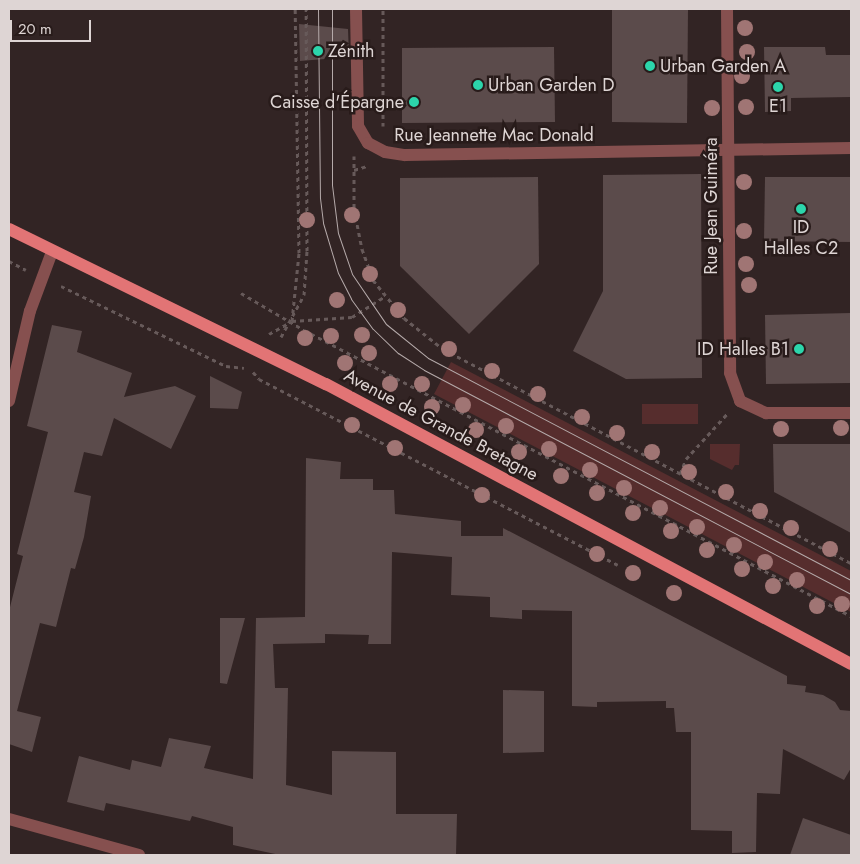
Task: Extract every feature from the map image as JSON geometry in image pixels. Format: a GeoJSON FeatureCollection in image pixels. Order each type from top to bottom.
{"type":"FeatureCollection","features":[{"type":"Feature","properties":{"kind":"main road","name":"Avenue de Grande Bretagne"},"geometry":{"type":"LineString","coordinates":[[9,229],[52,252],[326,384],[851,664]]}},
{"type":"Feature","properties":{"kind":"street","name":"Rue Jeannette Mac Donald"},"geometry":{"type":"LineString","coordinates":[[356,9],[358,126],[368,143],[385,152],[405,155],[851,148]]}},
{"type":"Feature","properties":{"kind":"street","name":"Rue Jean Guiméra"},"geometry":{"type":"LineString","coordinates":[[727,9],[730,373],[736,406]]}},
{"type":"Feature","properties":{"kind":"street"},"geometry":{"type":"LineString","coordinates":[[9,401],[30,311],[52,252]]}},
{"type":"Feature","properties":{"kind":"street"},"geometry":{"type":"LineString","coordinates":[[736,406],[766,413],[851,413]]}},
{"type":"Feature","properties":{"kind":"street"},"geometry":{"type":"LineString","coordinates":[[9,819],[135,855]]}},
{"type":"Feature","properties":{"kind":"path"},"geometry":{"type":"LineString","coordinates":[[292,322],[299,252],[296,9]]}},
{"type":"Feature","properties":{"kind":"path"},"geometry":{"type":"LineString","coordinates":[[281,337],[292,322],[304,295],[307,251],[306,9]]}},
{"type":"Feature","properties":{"kind":"path","name":"Rue Jeannette Mac Donald"},"geometry":{"type":"LineString","coordinates":[[382,131],[383,9]]}},
{"type":"Feature","properties":{"kind":"path"},"geometry":{"type":"LineString","coordinates":[[354,146],[354,209],[362,249],[373,280],[404,318],[443,349],[851,562]]}},
{"type":"Feature","properties":{"kind":"path"},"geometry":{"type":"LineString","coordinates":[[9,261],[33,274]]}},
{"type":"Feature","properties":{"kind":"path"},"geometry":{"type":"LineString","coordinates":[[74,292],[226,366],[250,368],[259,380],[622,567]]}},
{"type":"Feature","properties":{"kind":"path"},"geometry":{"type":"LineString","coordinates":[[240,293],[851,616]]}},
{"type":"Feature","properties":{"kind":"path"},"geometry":{"type":"LineString","coordinates":[[270,331],[292,322],[352,317],[385,296]]}},
{"type":"Feature","properties":{"kind":"path"},"geometry":{"type":"LineString","coordinates":[[680,474],[686,459],[736,406]]}},
{"type":"Feature","properties":{"kind":"shaded area"},"geometry":{"type":"Polygon","coordinates":[[[451,362],[851,571],[851,612],[434,394],[451,362]]]}},
{"type":"Feature","properties":{"kind":"shaded area"},"geometry":{"type":"Polygon","coordinates":[[[642,404],[698,404],[698,424],[642,424],[642,404]]]}},
{"type":"Feature","properties":{"kind":"shaded area"},"geometry":{"type":"Polygon","coordinates":[[[710,444],[740,444],[739,465],[735,465],[732,470],[710,459],[710,444]]]}},
{"type":"Feature","properties":{"kind":"building","name":"Urban Garden A"},"geometry":{"type":"Polygon","coordinates":[[[612,9],[688,9],[687,123],[612,122],[612,9]]]}},
{"type":"Feature","properties":{"kind":"building"},"geometry":{"type":"Polygon","coordinates":[[[299,24],[348,29],[349,57],[300,61],[299,24]]]}},
{"type":"Feature","properties":{"kind":"building","name":"Urban Garden D"},"geometry":{"type":"Polygon","coordinates":[[[554,47],[555,122],[402,123],[402,48],[554,47]]]}},
{"type":"Feature","properties":{"kind":"building"},"geometry":{"type":"Polygon","coordinates":[[[764,47],[825,47],[826,55],[851,55],[851,97],[791,98],[791,111],[765,112],[764,47]]]}},
{"type":"Feature","properties":{"kind":"building"},"geometry":{"type":"Polygon","coordinates":[[[701,174],[702,378],[626,379],[573,351],[603,291],[603,175],[701,174]]]}},
{"type":"Feature","properties":{"kind":"building"},"geometry":{"type":"Polygon","coordinates":[[[538,177],[539,264],[469,334],[400,266],[400,178],[538,177]]]}},
{"type":"Feature","properties":{"kind":"building","name":"ID Halles C2"},"geometry":{"type":"Polygon","coordinates":[[[765,177],[851,177],[851,242],[764,241],[765,177]]]}},
{"type":"Feature","properties":{"kind":"building","name":"ID Halles B1"},"geometry":{"type":"Polygon","coordinates":[[[851,313],[851,383],[766,384],[765,315],[851,313]]]}},
{"type":"Feature","properties":{"kind":"building"},"geometry":{"type":"Polygon","coordinates":[[[52,325],[82,331],[77,352],[132,373],[124,397],[175,386],[196,396],[171,449],[114,418],[102,456],[84,452],[74,492],[91,496],[84,537],[75,569],[71,568],[56,627],[40,623],[17,711],[41,717],[32,752],[9,744],[9,611],[23,556],[17,554],[48,432],[27,426],[52,325]]]}},
{"type":"Feature","properties":{"kind":"building"},"geometry":{"type":"Polygon","coordinates":[[[210,376],[242,392],[238,409],[210,408],[210,376]]]}},
{"type":"Feature","properties":{"kind":"building"},"geometry":{"type":"Polygon","coordinates":[[[773,444],[851,444],[851,533],[774,492],[773,444]]]}},
{"type":"Feature","properties":{"kind":"building"},"geometry":{"type":"Polygon","coordinates":[[[306,458],[341,462],[340,479],[373,479],[373,490],[394,490],[395,514],[461,521],[461,536],[503,536],[503,528],[787,676],[787,684],[806,686],[805,692],[823,695],[835,702],[840,710],[851,711],[851,768],[844,780],[783,749],[780,794],[757,793],[756,852],[732,853],[732,831],[691,830],[691,732],[676,732],[674,708],[666,708],[666,701],[597,702],[597,707],[572,706],[572,611],[522,610],[522,619],[490,617],[490,597],[451,595],[452,557],[392,552],[391,644],[368,644],[369,635],[325,634],[325,643],[273,644],[275,688],[288,688],[286,785],[332,795],[332,751],[396,752],[396,814],[457,814],[456,855],[280,855],[233,845],[233,827],[192,816],[190,821],[106,803],[104,811],[67,802],[79,756],[130,770],[132,760],[161,767],[169,738],[211,746],[204,768],[253,779],[256,618],[305,617],[306,458]]]}},
{"type":"Feature","properties":{"kind":"building"},"geometry":{"type":"Polygon","coordinates":[[[220,618],[245,618],[227,684],[220,683],[220,618]]]}},
{"type":"Feature","properties":{"kind":"building"},"geometry":{"type":"Polygon","coordinates":[[[503,690],[544,691],[544,752],[503,753],[503,690]]]}},
{"type":"Feature","properties":{"kind":"building"},"geometry":{"type":"Polygon","coordinates":[[[803,818],[851,835],[851,855],[790,855],[803,818]]]}},
{"type":"Feature","properties":{"kind":"tram line"},"geometry":{"type":"LineString","coordinates":[[318,9],[320,198],[323,223],[338,273],[351,299],[373,329],[398,353],[424,370],[851,594]]}},
{"type":"Feature","properties":{"kind":"tram line"},"geometry":{"type":"LineString","coordinates":[[332,9],[332,185],[338,233],[352,274],[386,324],[428,358],[851,580]]}},
{"type":"Feature","properties":{"kind":"place","name":"Zénith"},"geometry":{"type":"Point","coordinates":[318,51]}},
{"type":"Feature","properties":{"kind":"place","name":"Urban Garden A"},"geometry":{"type":"Point","coordinates":[650,66]}},
{"type":"Feature","properties":{"kind":"place","name":"Urban Garden D"},"geometry":{"type":"Point","coordinates":[478,85]}},
{"type":"Feature","properties":{"kind":"place","name":"E1"},"geometry":{"type":"Point","coordinates":[778,87]}},
{"type":"Feature","properties":{"kind":"place","name":"Caisse d'Épargne"},"geometry":{"type":"Point","coordinates":[414,102]}},
{"type":"Feature","properties":{"kind":"place","name":"ID Halles C2"},"geometry":{"type":"Point","coordinates":[801,209]}},
{"type":"Feature","properties":{"kind":"place","name":"ID Halles B1"},"geometry":{"type":"Point","coordinates":[799,349]}}]}
